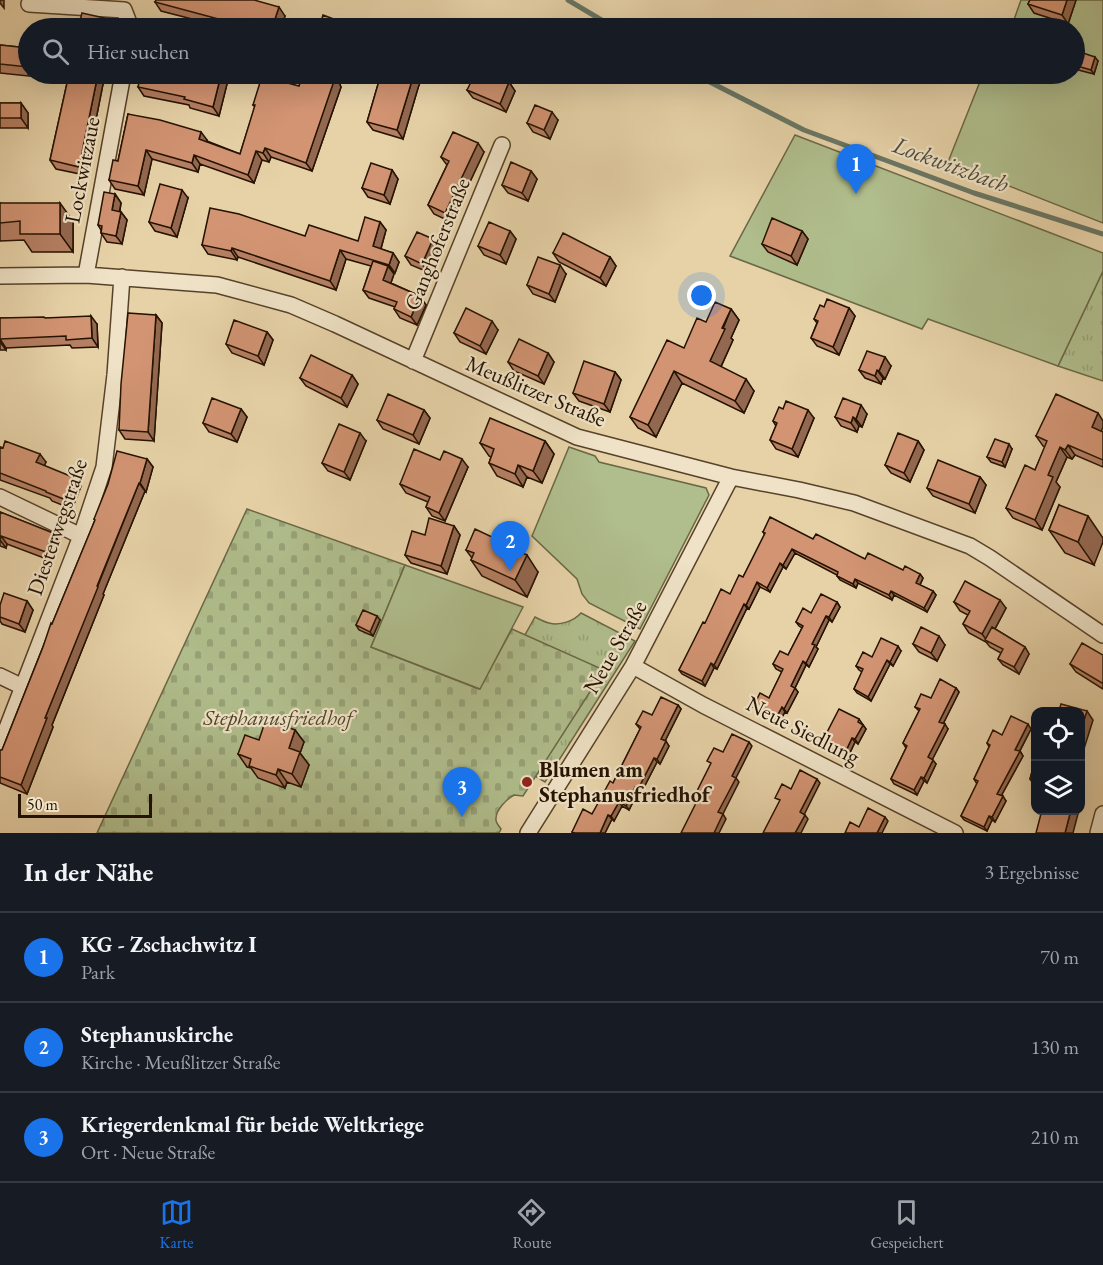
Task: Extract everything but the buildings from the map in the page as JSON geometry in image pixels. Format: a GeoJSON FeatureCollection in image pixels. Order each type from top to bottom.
{"type":"FeatureCollection","features":[{"type":"Feature","properties":{"kind":"street"},"geometry":{"type":"LineString","coordinates":[[29,4],[124,10],[127,18]]}},
{"type":"Feature","properties":{"kind":"street","name":"Lockwitzaue"},"geometry":{"type":"LineString","coordinates":[[86,275],[121,84]]}},
{"type":"Feature","properties":{"kind":"street","name":"Ganghoferstraße"},"geometry":{"type":"LineString","coordinates":[[413,361],[502,145]]}},
{"type":"Feature","properties":{"kind":"street","name":"Meußlitzer Straße"},"geometry":{"type":"LineString","coordinates":[[0,276],[86,275],[218,285],[291,305],[576,437],[731,477],[854,503],[970,546],[1103,635]]}},
{"type":"Feature","properties":{"kind":"street","name":"Diesterwegstraße"},"geometry":{"type":"LineString","coordinates":[[0,746],[81,536],[104,467],[115,375],[122,277]]}},
{"type":"Feature","properties":{"kind":"street","name":"Neue Straße"},"geometry":{"type":"LineString","coordinates":[[530,832],[633,666],[731,477]]}},
{"type":"Feature","properties":{"kind":"street"},"geometry":{"type":"LineString","coordinates":[[0,497],[81,536]]}},
{"type":"Feature","properties":{"kind":"street","name":"Neue Siedlung"},"geometry":{"type":"LineString","coordinates":[[633,666],[703,705],[955,833]]}},
{"type":"Feature","properties":{"kind":"street"},"geometry":{"type":"LineString","coordinates":[[0,676],[23,687]]}},
{"type":"Feature","properties":{"kind":"street"},"geometry":{"type":"LineString","coordinates":[[1098,833],[1103,814]]}},
{"type":"Feature","properties":{"kind":"green space"},"geometry":{"type":"Polygon","coordinates":[[[1021,0],[1103,0],[1103,223],[948,162],[979,84],[1085,84],[1085,18],[1015,18],[1021,0]]]}},
{"type":"Feature","properties":{"kind":"green space"},"geometry":{"type":"Polygon","coordinates":[[[795,135],[1103,253],[1103,271],[1058,366],[928,319],[922,329],[730,256],[795,135]]]}},
{"type":"Feature","properties":{"kind":"green space"},"geometry":{"type":"Polygon","coordinates":[[[1103,271],[1103,381],[1058,366],[1103,271]]]}},
{"type":"Feature","properties":{"kind":"green space"},"geometry":{"type":"Polygon","coordinates":[[[569,447],[595,456],[599,462],[706,488],[709,495],[640,629],[589,603],[582,594],[577,579],[532,536],[569,447]]]}},
{"type":"Feature","properties":{"kind":"green space","name":"Stephanusfriedhof"},"geometry":{"type":"Polygon","coordinates":[[[247,509],[405,565],[371,647],[479,689],[512,629],[604,670],[523,796],[514,795],[499,809],[496,820],[501,829],[499,833],[97,833],[247,509]]]}},
{"type":"Feature","properties":{"kind":"green space"},"geometry":{"type":"Polygon","coordinates":[[[405,565],[523,607],[480,689],[371,647],[405,565]]]}},
{"type":"Feature","properties":{"kind":"green space"},"geometry":{"type":"Polygon","coordinates":[[[581,613],[635,641],[545,782],[535,776],[525,635],[535,617],[547,623],[558,624],[571,620],[581,613]]]}},
{"type":"Feature","properties":{"kind":"waterway","name":"Lockwitzbach"},"geometry":{"type":"LineString","coordinates":[[568,0],[598,18]]}},
{"type":"Feature","properties":{"kind":"waterway","name":"Lockwitzbach"},"geometry":{"type":"LineString","coordinates":[[714,84],[804,130],[974,193],[1103,234]]}},
{"type":"Feature","properties":{"kind":"place","name":"KG - Zschachwitz I"},"geometry":{"type":"Point","coordinates":[856,194]}},
{"type":"Feature","properties":{"kind":"place","name":"Stephanuskirche"},"geometry":{"type":"Point","coordinates":[510,571]}},
{"type":"Feature","properties":{"kind":"place","name":"Blumen am Stephanusfriedhof"},"geometry":{"type":"Point","coordinates":[527,782]}},
{"type":"Feature","properties":{"kind":"place","name":"Kriegerdenkmal für beide Weltkriege"},"geometry":{"type":"Point","coordinates":[462,817]}}]}
